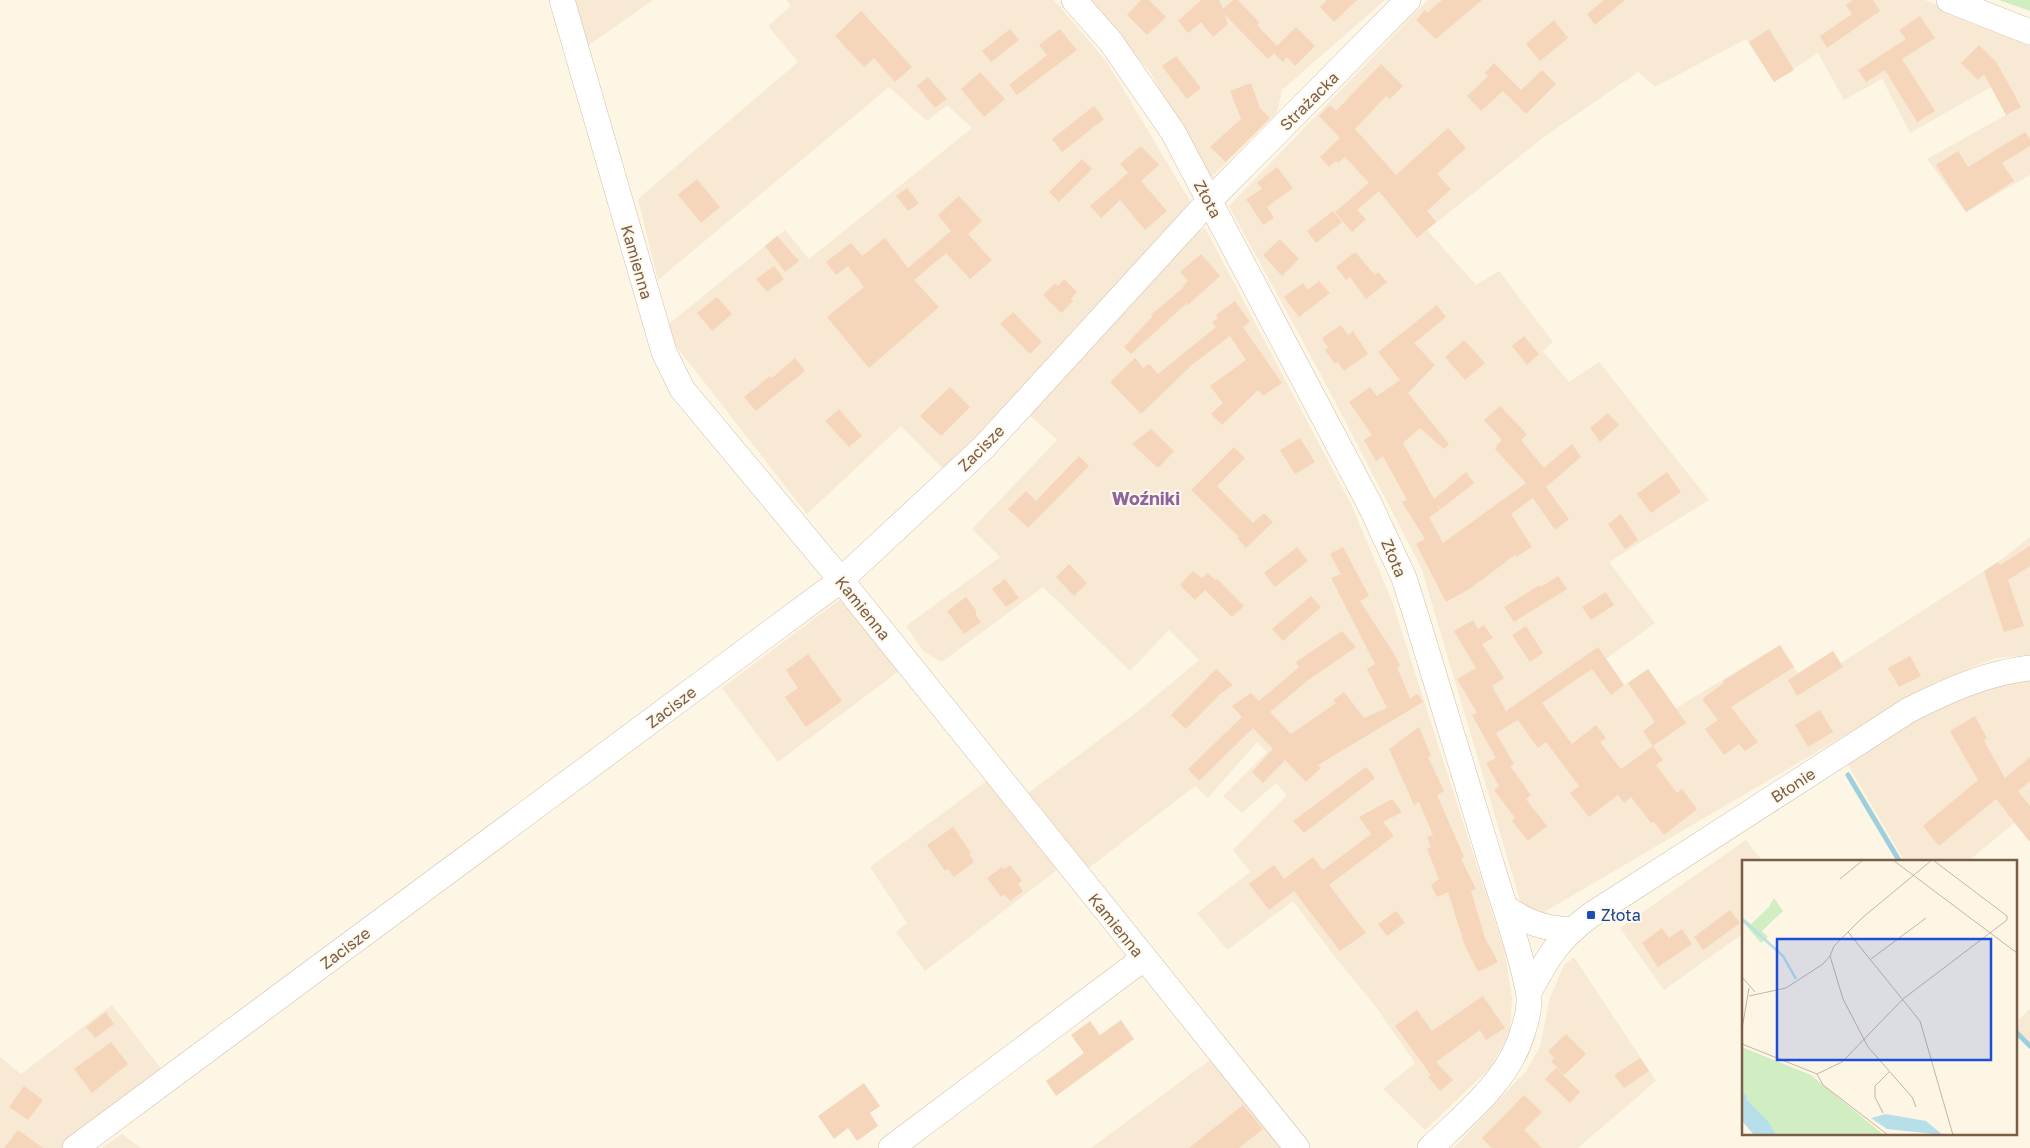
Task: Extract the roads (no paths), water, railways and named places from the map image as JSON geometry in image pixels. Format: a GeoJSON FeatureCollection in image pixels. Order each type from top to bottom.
{"type":"FeatureCollection","features":[{"type":"Feature","properties":{"kind":"street","name":"Kamienna"},"geometry":{"type":"LineString","coordinates":[[562,0],[664,352],[682,389],[841,580],[1143,959],[1297,1148]]}},
{"type":"Feature","properties":{"kind":"street","name":"Złota"},"geometry":{"type":"LineString","coordinates":[[1074,0],[1111,42],[1173,132],[1370,504],[1404,578],[1497,884],[1506,908],[1529,992],[1524,1029],[1510,1062],[1462,1118],[1430,1148]]}},
{"type":"Feature","properties":{"kind":"street","name":"Strażacka"},"geometry":{"type":"LineString","coordinates":[[1209,201],[1408,0]]}},
{"type":"Feature","properties":{"kind":"street"},"geometry":{"type":"LineString","coordinates":[[1949,0],[2030,32]]}},
{"type":"Feature","properties":{"kind":"street","name":"Zacisze"},"geometry":{"type":"LineString","coordinates":[[75,1148],[841,580],[984,447],[1209,201]]}},
{"type":"Feature","properties":{"kind":"street","name":"Błonie"},"geometry":{"type":"LineString","coordinates":[[1529,992],[1551,952],[1570,930],[1591,915],[1909,710],[1978,679],[2005,671],[2030,668]]}},
{"type":"Feature","properties":{"kind":"street"},"geometry":{"type":"LineString","coordinates":[[1506,908],[1527,922],[1550,928],[1570,930]]}},
{"type":"Feature","properties":{"kind":"street"},"geometry":{"type":"LineString","coordinates":[[891,1148],[1143,959]]}},
{"type":"Feature","properties":{"kind":"waterway"},"geometry":{"type":"LineString","coordinates":[[1848,775],[1899,860]]}},
{"type":"Feature","properties":{"kind":"waterway"},"geometry":{"type":"LineString","coordinates":[[2018,1034],[2030,1046]]}},
{"type":"Feature","properties":{"kind":"place","name":"Złota"},"geometry":{"type":"Point","coordinates":[1591,915]}},
{"type":"Feature","properties":{"kind":"district","name":"Woźniki"},"geometry":{"type":"Point","coordinates":[1146,499]}}]}
